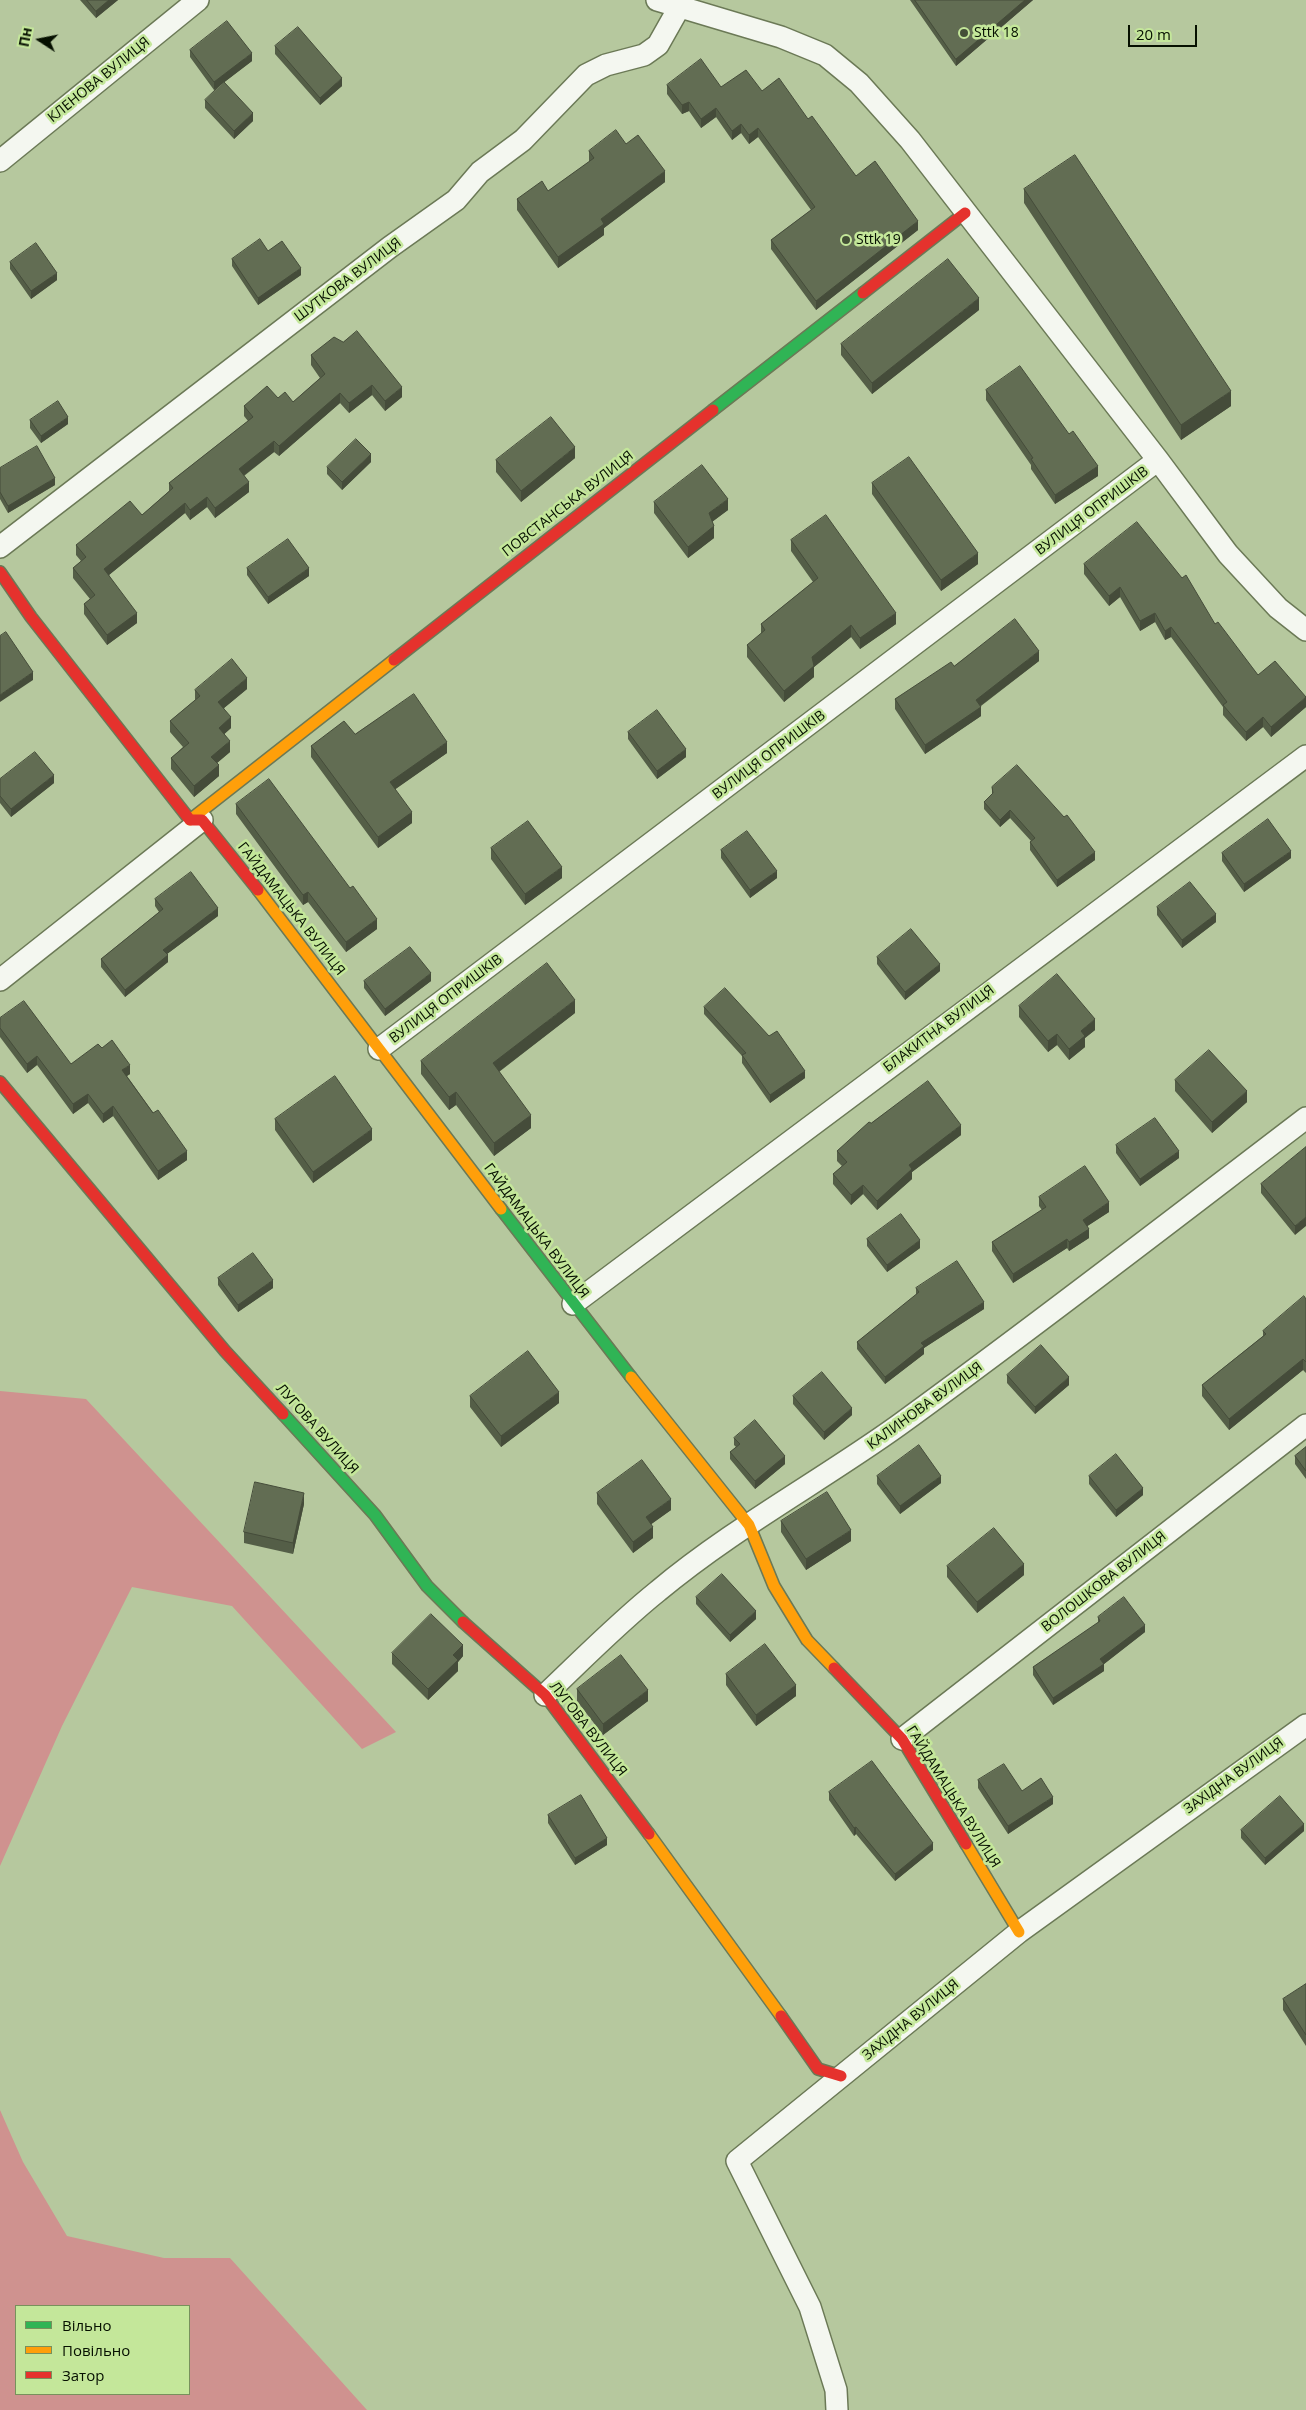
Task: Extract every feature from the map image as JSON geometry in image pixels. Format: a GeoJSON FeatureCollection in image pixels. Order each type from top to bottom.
{"type":"FeatureCollection","features":[{"type":"Feature","properties":{"kind":"street","name":"КЛЕНОВА ВУЛИЦЯ"},"geometry":{"type":"LineString","coordinates":[[0,161],[198,0]]}},
{"type":"Feature","properties":{"kind":"street"},"geometry":{"type":"LineString","coordinates":[[657,0],[781,37],[825,55],[859,83],[910,140],[1158,460],[1228,554],[1278,608],[1306,630]]}},
{"type":"Feature","properties":{"kind":"street","name":"ШУТКОВА ВУЛИЦЯ"},"geometry":{"type":"LineString","coordinates":[[0,548],[390,248],[456,200],[480,172],[523,140],[586,75],[606,65],[644,55],[658,45],[680,6]]}},
{"type":"Feature","properties":{"kind":"street","name":"ПОВСТАНСЬКА ВУЛИЦЯ"},"geometry":{"type":"LineString","coordinates":[[196,820],[965,213]]}},
{"type":"Feature","properties":{"kind":"street","name":"ВУЛИЦЯ ОПРИШКІВ"},"geometry":{"type":"LineString","coordinates":[[379,1049],[1158,460]]}},
{"type":"Feature","properties":{"kind":"street","name":"ГАЙДАМАЦЬКА ВУЛИЦЯ"},"geometry":{"type":"LineString","coordinates":[[0,572],[32,617],[196,820],[239,864],[573,1304],[749,1524],[774,1586],[807,1640],[902,1739],[1019,1932]]}},
{"type":"Feature","properties":{"kind":"street","name":"БЛАКИТНА ВУЛИЦЯ"},"geometry":{"type":"LineString","coordinates":[[573,1304],[1306,756]]}},
{"type":"Feature","properties":{"kind":"street"},"geometry":{"type":"LineString","coordinates":[[0,980],[196,820]]}},
{"type":"Feature","properties":{"kind":"street","name":"ЛУГОВА ВУЛИЦЯ"},"geometry":{"type":"LineString","coordinates":[[0,1082],[225,1351],[375,1515],[427,1586],[470,1630],[545,1695],[702,1904],[818,2070],[842,2076]]}},
{"type":"Feature","properties":{"kind":"street","name":"КАЛИНОВА ВУЛИЦЯ"},"geometry":{"type":"LineString","coordinates":[[545,1695],[599,1643],[659,1590],[749,1524],[855,1456],[1010,1345],[1306,1118]]}},
{"type":"Feature","properties":{"kind":"street","name":"ВОЛОШКОВА ВУЛИЦЯ"},"geometry":{"type":"LineString","coordinates":[[902,1739],[1306,1425]]}},
{"type":"Feature","properties":{"kind":"street","name":"ЗАХІДНА ВУЛИЦЯ"},"geometry":{"type":"LineString","coordinates":[[836,2410],[836,2390],[810,2307],[737,2162],[1019,1932],[1306,1725]]}},
{"type":"Feature","properties":{"kind":"shaded area"},"geometry":{"type":"Polygon","coordinates":[[[0,1391],[86,1399],[396,1732],[362,1749],[232,1606],[132,1587],[62,1726],[0,1866],[0,1391]]]}},
{"type":"Feature","properties":{"kind":"shaded area"},"geometry":{"type":"Polygon","coordinates":[[[0,2110],[23,2162],[67,2236],[164,2258],[230,2258],[367,2410],[0,2410],[0,2110]]]}},
{"type":"Feature","properties":{"kind":"building"},"geometry":{"type":"Polygon","coordinates":[[[87,0],[109,0],[96,11],[87,0]]]}},
{"type":"Feature","properties":{"kind":"building","name":"Sttk 18"},"geometry":{"type":"Polygon","coordinates":[[[915,0],[1025,0],[956,59],[915,0]]]}},
{"type":"Feature","properties":{"kind":"building"},"geometry":{"type":"Polygon","coordinates":[[[227,21],[252,53],[214,82],[190,50],[227,21]]]}},
{"type":"Feature","properties":{"kind":"building"},"geometry":{"type":"Polygon","coordinates":[[[298,27],[342,78],[320,98],[275,46],[298,27]]]}},
{"type":"Feature","properties":{"kind":"building"},"geometry":{"type":"Polygon","coordinates":[[[701,59],[721,87],[746,70],[762,91],[779,78],[808,119],[812,116],[856,176],[875,161],[918,221],[816,301],[771,240],[815,207],[758,128],[749,135],[741,124],[732,131],[716,108],[701,119],[689,102],[682,105],[667,85],[701,59]]]}},
{"type":"Feature","properties":{"kind":"building"},"geometry":{"type":"Polygon","coordinates":[[[224,82],[253,113],[234,131],[205,100],[224,82]]]}},
{"type":"Feature","properties":{"kind":"building"},"geometry":{"type":"Polygon","coordinates":[[[616,130],[626,144],[638,135],[665,171],[601,219],[604,224],[558,257],[517,199],[542,181],[548,191],[594,158],[589,151],[616,130]]]}},
{"type":"Feature","properties":{"kind":"building"},"geometry":{"type":"Polygon","coordinates":[[[1075,155],[1231,391],[1181,425],[1024,189],[1075,155]]]}},
{"type":"Feature","properties":{"kind":"building"},"geometry":{"type":"Polygon","coordinates":[[[260,239],[268,251],[282,241],[301,268],[258,298],[232,259],[260,239]]]}},
{"type":"Feature","properties":{"kind":"building"},"geometry":{"type":"Polygon","coordinates":[[[36,243],[57,273],[31,291],[10,262],[36,243]]]}},
{"type":"Feature","properties":{"kind":"building"},"geometry":{"type":"Polygon","coordinates":[[[948,259],[979,298],[872,383],[841,344],[948,259]]]}},
{"type":"Feature","properties":{"kind":"building"},"geometry":{"type":"Polygon","coordinates":[[[357,331],[402,387],[385,401],[372,385],[349,403],[340,393],[279,446],[274,441],[239,469],[249,482],[215,508],[207,497],[190,510],[185,503],[104,569],[137,613],[107,635],[84,604],[95,595],[73,568],[86,557],[76,545],[130,501],[142,515],[173,488],[169,483],[253,417],[244,406],[267,386],[278,398],[285,392],[293,402],[325,374],[311,355],[334,337],[343,342],[357,331]]]}},
{"type":"Feature","properties":{"kind":"building"},"geometry":{"type":"Polygon","coordinates":[[[1020,366],[1069,434],[1073,431],[1098,466],[1055,495],[1031,459],[1033,458],[986,390],[1020,366]]]}},
{"type":"Feature","properties":{"kind":"building"},"geometry":{"type":"Polygon","coordinates":[[[58,401],[68,417],[41,436],[30,420],[58,401]]]}},
{"type":"Feature","properties":{"kind":"building"},"geometry":{"type":"Polygon","coordinates":[[[551,417],[575,447],[521,491],[496,460],[551,417]]]}},
{"type":"Feature","properties":{"kind":"building"},"geometry":{"type":"Polygon","coordinates":[[[356,439],[371,454],[342,482],[327,467],[356,439]]]}},
{"type":"Feature","properties":{"kind":"building"},"geometry":{"type":"Polygon","coordinates":[[[37,446],[55,478],[8,506],[0,492],[0,468],[37,446]]]}},
{"type":"Feature","properties":{"kind":"building"},"geometry":{"type":"Polygon","coordinates":[[[909,457],[978,553],[941,580],[872,483],[909,457]]]}},
{"type":"Feature","properties":{"kind":"building"},"geometry":{"type":"Polygon","coordinates":[[[702,465],[728,499],[709,513],[714,526],[688,547],[654,502],[702,465]]]}},
{"type":"Feature","properties":{"kind":"building"},"geometry":{"type":"Polygon","coordinates":[[[826,515],[896,613],[860,638],[851,625],[812,657],[814,666],[784,691],[747,645],[765,630],[761,624],[818,578],[791,540],[826,515]]]}},
{"type":"Feature","properties":{"kind":"building"},"geometry":{"type":"Polygon","coordinates":[[[1137,522],[1182,578],[1186,575],[1215,624],[1218,622],[1258,675],[1275,661],[1306,697],[1271,727],[1263,717],[1246,732],[1223,705],[1227,702],[1171,627],[1165,631],[1155,613],[1140,621],[1120,587],[1109,596],[1084,564],[1137,522]]]}},
{"type":"Feature","properties":{"kind":"building"},"geometry":{"type":"Polygon","coordinates":[[[288,539],[309,568],[268,597],[247,568],[288,539]]]}},
{"type":"Feature","properties":{"kind":"building"},"geometry":{"type":"Polygon","coordinates":[[[1015,619],[1039,651],[976,700],[981,707],[925,745],[895,699],[951,662],[954,666],[1015,619]]]}},
{"type":"Feature","properties":{"kind":"building"},"geometry":{"type":"Polygon","coordinates":[[[6,632],[33,672],[0,695],[0,636],[6,632]]]}},
{"type":"Feature","properties":{"kind":"building"},"geometry":{"type":"Polygon","coordinates":[[[232,659],[247,678],[218,702],[231,717],[219,728],[230,741],[211,757],[219,765],[194,786],[171,758],[189,743],[170,721],[200,696],[195,690],[232,659]]]}},
{"type":"Feature","properties":{"kind":"building"},"geometry":{"type":"Polygon","coordinates":[[[414,694],[447,742],[390,782],[412,812],[378,837],[311,746],[344,721],[355,734],[414,694]]]}},
{"type":"Feature","properties":{"kind":"building"},"geometry":{"type":"Polygon","coordinates":[[[657,710],[686,749],[657,771],[628,732],[657,710]]]}},
{"type":"Feature","properties":{"kind":"building"},"geometry":{"type":"Polygon","coordinates":[[[35,752],[54,775],[11,809],[0,796],[0,779],[35,752]]]}},
{"type":"Feature","properties":{"kind":"building"},"geometry":{"type":"Polygon","coordinates":[[[1017,765],[1064,817],[1067,815],[1095,852],[1057,880],[1030,842],[1035,838],[1010,810],[1000,820],[984,802],[993,793],[992,787],[1017,765]]]}},
{"type":"Feature","properties":{"kind":"building"},"geometry":{"type":"Polygon","coordinates":[[[269,779],[350,888],[353,886],[377,919],[346,942],[308,892],[303,895],[236,804],[269,779]]]}},
{"type":"Feature","properties":{"kind":"building"},"geometry":{"type":"Polygon","coordinates":[[[1268,819],[1291,851],[1244,884],[1222,853],[1268,819]]]}},
{"type":"Feature","properties":{"kind":"building"},"geometry":{"type":"Polygon","coordinates":[[[528,821],[562,867],[525,894],[491,848],[528,821]]]}},
{"type":"Feature","properties":{"kind":"building"},"geometry":{"type":"Polygon","coordinates":[[[747,831],[777,871],[750,890],[721,850],[747,831]]]}},
{"type":"Feature","properties":{"kind":"building"},"geometry":{"type":"Polygon","coordinates":[[[191,872],[218,908],[163,950],[168,955],[125,990],[101,959],[163,909],[155,899],[191,872]]]}},
{"type":"Feature","properties":{"kind":"building"},"geometry":{"type":"Polygon","coordinates":[[[1190,882],[1216,914],[1182,940],[1157,907],[1190,882]]]}},
{"type":"Feature","properties":{"kind":"building"},"geometry":{"type":"Polygon","coordinates":[[[911,929],[940,964],[905,992],[877,957],[911,929]]]}},
{"type":"Feature","properties":{"kind":"building"},"geometry":{"type":"Polygon","coordinates":[[[410,947],[431,973],[385,1009],[364,981],[410,947]]]}},
{"type":"Feature","properties":{"kind":"building"},"geometry":{"type":"Polygon","coordinates":[[[547,963],[575,1000],[493,1063],[531,1115],[494,1143],[456,1092],[449,1097],[421,1061],[547,963]]]}},
{"type":"Feature","properties":{"kind":"building"},"geometry":{"type":"Polygon","coordinates":[[[1057,974],[1095,1019],[1081,1031],[1085,1036],[1069,1049],[1057,1034],[1048,1041],[1019,1006],[1057,974]]]}},
{"type":"Feature","properties":{"kind":"building"},"geometry":{"type":"Polygon","coordinates":[[[725,988],[769,1036],[777,1031],[805,1071],[770,1095],[742,1055],[746,1053],[704,1007],[725,988]]]}},
{"type":"Feature","properties":{"kind":"building"},"geometry":{"type":"Polygon","coordinates":[[[24,1001],[71,1064],[98,1044],[102,1048],[112,1040],[130,1065],[122,1070],[153,1113],[158,1110],[187,1151],[158,1171],[113,1106],[103,1114],[88,1094],[73,1104],[37,1056],[27,1064],[0,1028],[0,1018],[24,1001]]]}},
{"type":"Feature","properties":{"kind":"building"},"geometry":{"type":"Polygon","coordinates":[[[1209,1050],[1247,1091],[1212,1122],[1175,1080],[1209,1050]]]}},
{"type":"Feature","properties":{"kind":"building"},"geometry":{"type":"Polygon","coordinates":[[[335,1076],[372,1129],[313,1172],[275,1119],[335,1076]]]}},
{"type":"Feature","properties":{"kind":"building"},"geometry":{"type":"Polygon","coordinates":[[[928,1081],[961,1125],[909,1165],[912,1169],[877,1201],[863,1185],[851,1195],[833,1174],[847,1162],[837,1151],[869,1122],[871,1123],[928,1081]]]}},
{"type":"Feature","properties":{"kind":"building"},"geometry":{"type":"Polygon","coordinates":[[[1155,1118],[1179,1151],[1140,1179],[1116,1145],[1155,1118]]]}},
{"type":"Feature","properties":{"kind":"building"},"geometry":{"type":"Polygon","coordinates":[[[1306,1147],[1306,1217],[1295,1226],[1261,1184],[1306,1147]]]}},
{"type":"Feature","properties":{"kind":"building"},"geometry":{"type":"Polygon","coordinates":[[[1085,1166],[1109,1202],[1083,1220],[1089,1229],[1069,1242],[1067,1239],[1013,1274],[992,1242],[1046,1207],[1039,1197],[1085,1166]]]}},
{"type":"Feature","properties":{"kind":"building"},"geometry":{"type":"Polygon","coordinates":[[[901,1214],[920,1240],[887,1265],[867,1239],[901,1214]]]}},
{"type":"Feature","properties":{"kind":"building"},"geometry":{"type":"Polygon","coordinates":[[[253,1253],[273,1280],[238,1305],[218,1278],[253,1253]]]}},
{"type":"Feature","properties":{"kind":"building"},"geometry":{"type":"Polygon","coordinates":[[[957,1261],[984,1302],[921,1343],[924,1346],[885,1377],[857,1342],[919,1292],[916,1288],[957,1261]]]}},
{"type":"Feature","properties":{"kind":"building"},"geometry":{"type":"Polygon","coordinates":[[[1304,1296],[1306,1299],[1306,1362],[1303,1359],[1229,1419],[1202,1385],[1266,1334],[1263,1331],[1304,1296]]]}},
{"type":"Feature","properties":{"kind":"building"},"geometry":{"type":"Polygon","coordinates":[[[1041,1345],[1069,1377],[1035,1407],[1007,1375],[1041,1345]]]}},
{"type":"Feature","properties":{"kind":"building"},"geometry":{"type":"Polygon","coordinates":[[[528,1351],[559,1392],[501,1436],[470,1396],[528,1351]]]}},
{"type":"Feature","properties":{"kind":"building"},"geometry":{"type":"Polygon","coordinates":[[[822,1372],[852,1408],[824,1432],[793,1396],[822,1372]]]}},
{"type":"Feature","properties":{"kind":"building"},"geometry":{"type":"Polygon","coordinates":[[[755,1420],[785,1456],[755,1481],[730,1452],[740,1444],[734,1438],[755,1420]]]}},
{"type":"Feature","properties":{"kind":"building"},"geometry":{"type":"Polygon","coordinates":[[[919,1445],[941,1476],[900,1506],[877,1476],[919,1445]]]}},
{"type":"Feature","properties":{"kind":"building"},"geometry":{"type":"Polygon","coordinates":[[[1306,1447],[1306,1471],[1295,1456],[1306,1447]]]}},
{"type":"Feature","properties":{"kind":"building"},"geometry":{"type":"Polygon","coordinates":[[[1116,1454],[1143,1488],[1116,1510],[1089,1476],[1116,1454]]]}},
{"type":"Feature","properties":{"kind":"building"},"geometry":{"type":"Polygon","coordinates":[[[642,1460],[671,1499],[646,1517],[653,1527],[633,1542],[597,1493],[642,1460]]]}},
{"type":"Feature","properties":{"kind":"building"},"geometry":{"type":"Polygon","coordinates":[[[255,1482],[304,1493],[293,1543],[244,1532],[255,1482]]]}},
{"type":"Feature","properties":{"kind":"building"},"geometry":{"type":"Polygon","coordinates":[[[827,1492],[851,1530],[806,1559],[781,1521],[827,1492]]]}},
{"type":"Feature","properties":{"kind":"building"},"geometry":{"type":"Polygon","coordinates":[[[994,1528],[1024,1564],[977,1602],[947,1566],[994,1528]]]}},
{"type":"Feature","properties":{"kind":"building"},"geometry":{"type":"Polygon","coordinates":[[[722,1574],[756,1611],[730,1635],[696,1597],[722,1574]]]}},
{"type":"Feature","properties":{"kind":"building"},"geometry":{"type":"Polygon","coordinates":[[[1124,1597],[1145,1625],[1100,1659],[1104,1664],[1053,1698],[1033,1667],[1100,1621],[1098,1617],[1124,1597]]]}},
{"type":"Feature","properties":{"kind":"building"},"geometry":{"type":"Polygon","coordinates":[[[431,1614],[463,1645],[453,1655],[458,1660],[428,1689],[392,1653],[431,1614]]]}},
{"type":"Feature","properties":{"kind":"building"},"geometry":{"type":"Polygon","coordinates":[[[765,1644],[796,1685],[756,1715],[726,1674],[765,1644]]]}},
{"type":"Feature","properties":{"kind":"building"},"geometry":{"type":"Polygon","coordinates":[[[621,1655],[648,1690],[603,1724],[577,1689],[621,1655]]]}},
{"type":"Feature","properties":{"kind":"building"},"geometry":{"type":"Polygon","coordinates":[[[872,1761],[933,1843],[895,1874],[856,1827],[854,1828],[829,1792],[872,1761]]]}},
{"type":"Feature","properties":{"kind":"building"},"geometry":{"type":"Polygon","coordinates":[[[1004,1764],[1022,1791],[1041,1778],[1053,1797],[1008,1826],[978,1780],[1004,1764]]]}},
{"type":"Feature","properties":{"kind":"building"},"geometry":{"type":"Polygon","coordinates":[[[581,1795],[607,1838],[575,1858],[548,1815],[581,1795]]]}},
{"type":"Feature","properties":{"kind":"building"},"geometry":{"type":"Polygon","coordinates":[[[1280,1796],[1304,1824],[1265,1858],[1241,1830],[1280,1796]]]}},
{"type":"Feature","properties":{"kind":"building"},"geometry":{"type":"Polygon","coordinates":[[[1306,1984],[1306,2035],[1283,1999],[1306,1984]]]}},
{"type":"Feature","properties":{"kind":"traffic: fast"},"geometry":{"type":"LineString","coordinates":[[713,410],[863,293]]}},
{"type":"Feature","properties":{"kind":"traffic: fast"},"geometry":{"type":"LineString","coordinates":[[501,1209],[631,1377]]}},
{"type":"Feature","properties":{"kind":"traffic: fast"},"geometry":{"type":"LineString","coordinates":[[283,1414],[375,1515],[427,1586],[463,1622]]}},
{"type":"Feature","properties":{"kind":"traffic: slow"},"geometry":{"type":"LineString","coordinates":[[190,820],[394,660]]}},
{"type":"Feature","properties":{"kind":"traffic: slow"},"geometry":{"type":"LineString","coordinates":[[258,890],[501,1209]]}},
{"type":"Feature","properties":{"kind":"traffic: slow"},"geometry":{"type":"LineString","coordinates":[[631,1377],[749,1525],[774,1586],[807,1640],[834,1668]]}},
{"type":"Feature","properties":{"kind":"traffic: slow"},"geometry":{"type":"LineString","coordinates":[[649,1834],[781,2016]]}},
{"type":"Feature","properties":{"kind":"traffic: slow"},"geometry":{"type":"LineString","coordinates":[[966,1844],[1019,1932]]}},
{"type":"Feature","properties":{"kind":"traffic: jam"},"geometry":{"type":"LineString","coordinates":[[863,293],[965,213]]}},
{"type":"Feature","properties":{"kind":"traffic: jam"},"geometry":{"type":"LineString","coordinates":[[394,660],[713,410]]}},
{"type":"Feature","properties":{"kind":"traffic: jam"},"geometry":{"type":"LineString","coordinates":[[0,572],[31,617],[190,820],[202,820],[258,890]]}},
{"type":"Feature","properties":{"kind":"traffic: jam"},"geometry":{"type":"LineString","coordinates":[[0,1082],[225,1351],[283,1414]]}},
{"type":"Feature","properties":{"kind":"traffic: jam"},"geometry":{"type":"LineString","coordinates":[[463,1622],[545,1695],[649,1834]]}},
{"type":"Feature","properties":{"kind":"traffic: jam"},"geometry":{"type":"LineString","coordinates":[[834,1668],[902,1739],[966,1844]]}},
{"type":"Feature","properties":{"kind":"traffic: jam"},"geometry":{"type":"LineString","coordinates":[[781,2016],[818,2069],[841,2076]]}},
{"type":"Feature","properties":{"kind":"place","name":"Sttk 18"},"geometry":{"type":"Point","coordinates":[964,33]}},
{"type":"Feature","properties":{"kind":"place","name":"Sttk 19"},"geometry":{"type":"Point","coordinates":[846,240]}}]}
